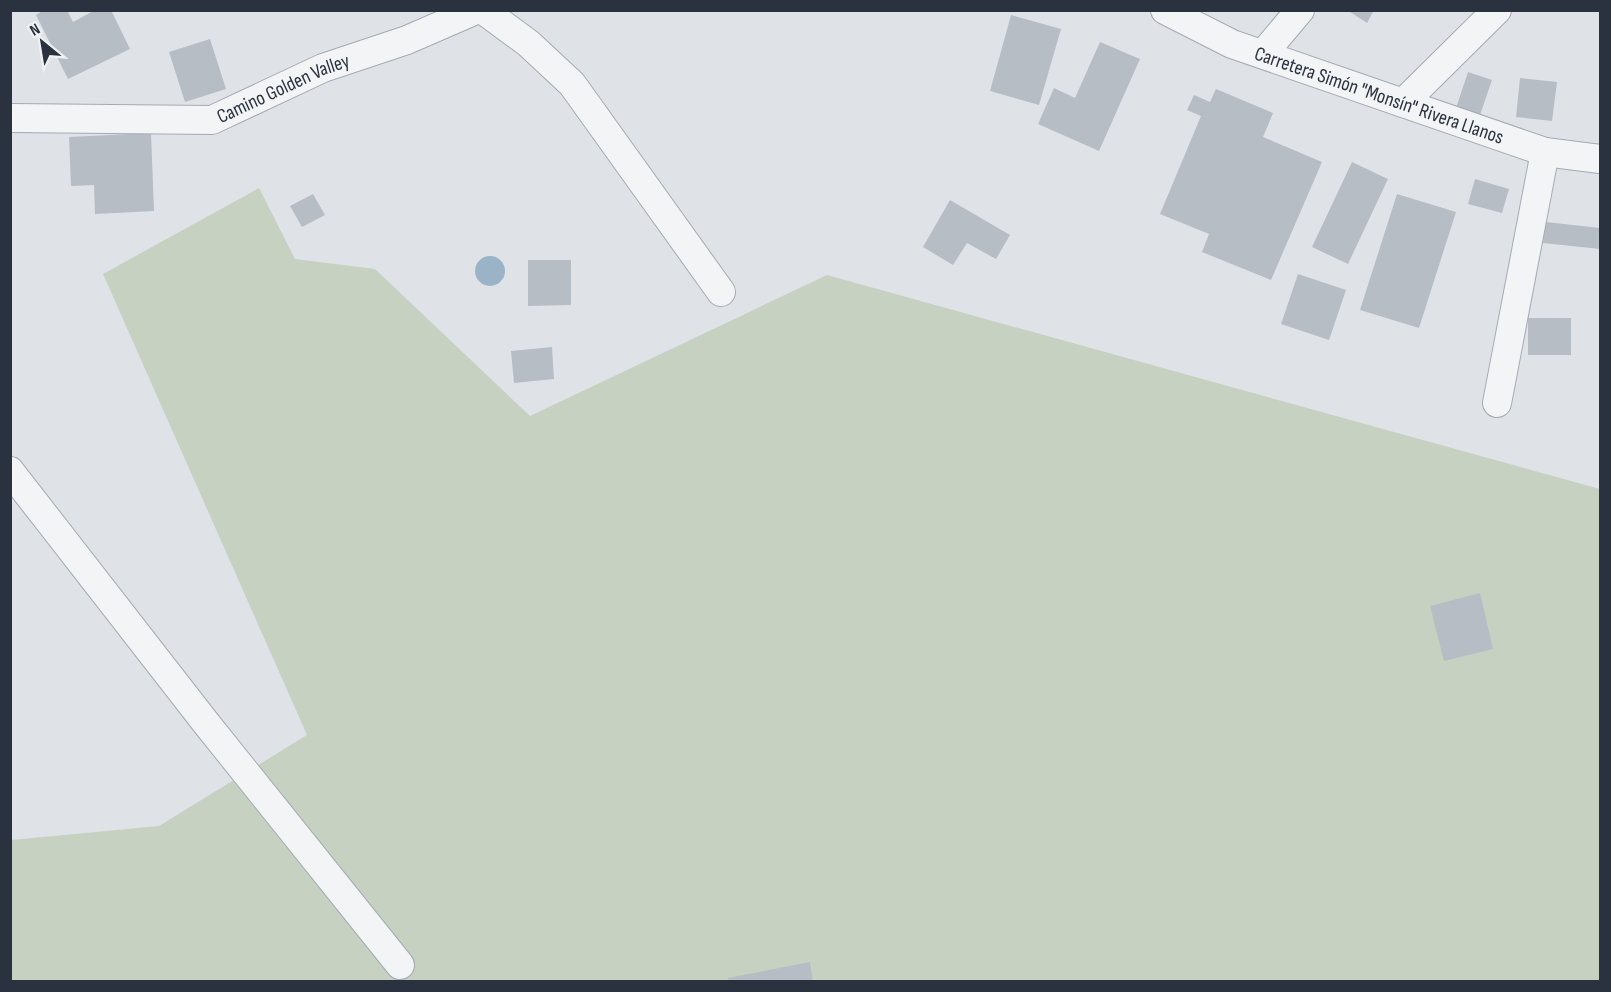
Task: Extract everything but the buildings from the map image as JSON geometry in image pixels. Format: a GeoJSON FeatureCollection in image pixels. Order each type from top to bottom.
{"type":"FeatureCollection","features":[{"type":"Feature","properties":{"kind":"street","name":"Camino Golden Valley"},"geometry":{"type":"LineString","coordinates":[[10,118],[212,120],[323,68],[407,40],[476,10]]}},
{"type":"Feature","properties":{"kind":"street"},"geometry":{"type":"LineString","coordinates":[[483,10],[528,43],[572,84],[721,292]]}},
{"type":"Feature","properties":{"kind":"street","name":"Carretera Simón \"Monsín\" Rivera Llanos"},"geometry":{"type":"LineString","coordinates":[[1165,10],[1232,44],[1545,152],[1600,159]]}},
{"type":"Feature","properties":{"kind":"street"},"geometry":{"type":"LineString","coordinates":[[1263,54],[1300,10]]}},
{"type":"Feature","properties":{"kind":"street"},"geometry":{"type":"LineString","coordinates":[[1403,103],[1497,10]]}},
{"type":"Feature","properties":{"kind":"street"},"geometry":{"type":"LineString","coordinates":[[1497,403],[1545,152]]}},
{"type":"Feature","properties":{"kind":"street"},"geometry":{"type":"LineString","coordinates":[[10,471],[206,723],[400,965]]}},
{"type":"Feature","properties":{"kind":"green space"},"geometry":{"type":"Polygon","coordinates":[[[259,188],[295,259],[375,269],[530,416],[827,275],[1600,489],[1600,981],[11,982],[11,840],[159,826],[307,735],[103,274],[259,188]]]}},
{"type":"Feature","properties":{"kind":"water"},"geometry":{"type":"Polygon","coordinates":[[[490,256],[501,260],[505,271],[501,282],[490,286],[479,282],[475,271],[479,260],[490,256]]]}}]}
